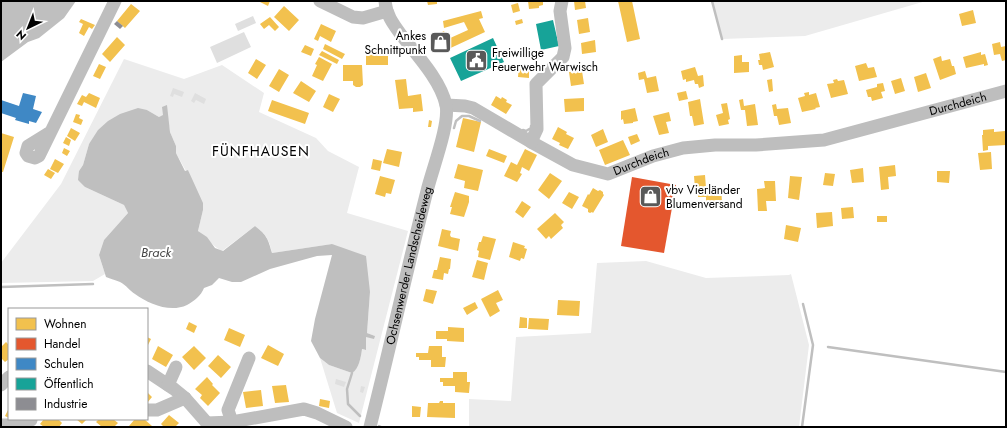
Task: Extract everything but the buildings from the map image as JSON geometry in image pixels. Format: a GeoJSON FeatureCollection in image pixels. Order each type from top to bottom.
{"type":"FeatureCollection","features":[{"type":"Feature","properties":{"kind":"street"},"geometry":{"type":"LineString","coordinates":[[49,133],[115,1]]}},
{"type":"Feature","properties":{"kind":"street"},"geometry":{"type":"LineString","coordinates":[[320,1],[353,17],[364,18],[386,6],[393,23],[431,75],[446,105]]}},
{"type":"Feature","properties":{"kind":"street"},"geometry":{"type":"LineString","coordinates":[[531,142],[537,130],[536,84],[563,57],[564,48],[560,11],[562,1]]}},
{"type":"Feature","properties":{"kind":"street","name":"Durchdeich"},"geometry":{"type":"LineString","coordinates":[[446,105],[473,108],[573,165],[608,174],[653,156],[683,148],[824,140],[1006,92]]}},
{"type":"Feature","properties":{"kind":"street","name":"Ochsenwerder Landscheideweg"},"geometry":{"type":"LineString","coordinates":[[370,427],[445,123],[446,105]]}},
{"type":"Feature","properties":{"kind":"street"},"geometry":{"type":"LineString","coordinates":[[232,422],[228,410],[249,358]]}},
{"type":"Feature","properties":{"kind":"street"},"geometry":{"type":"LineString","coordinates":[[168,385],[176,367]]}},
{"type":"Feature","properties":{"kind":"street"},"geometry":{"type":"LineString","coordinates":[[148,372],[185,398],[207,425],[304,409],[317,413],[346,427]]}},
{"type":"Feature","properties":{"kind":"street"},"geometry":{"type":"LineString","coordinates":[[148,410],[158,410],[185,398]]}},
{"type":"Feature","properties":{"kind":"street"},"geometry":{"type":"LineString","coordinates":[[1,425],[13,425],[31,420]]}},
{"type":"Feature","properties":{"kind":"shaded area"},"geometry":{"type":"Polygon","coordinates":[[[712,1],[926,1],[805,36],[722,39],[712,1]]]}},
{"type":"Feature","properties":{"kind":"shaded area"},"geometry":{"type":"Polygon","coordinates":[[[124,59],[184,79],[222,65],[264,93],[259,112],[316,138],[328,151],[359,167],[347,213],[408,231],[359,423],[337,413],[320,358],[329,365],[352,373],[354,371],[358,365],[362,349],[365,350],[366,337],[375,336],[367,333],[370,292],[332,244],[272,253],[270,244],[266,237],[255,226],[222,251],[215,247],[198,231],[203,210],[188,170],[186,171],[176,153],[176,146],[170,132],[166,106],[163,116],[159,117],[147,110],[89,144],[83,165],[79,171],[85,187],[124,205],[128,213],[104,240],[99,255],[105,274],[93,281],[1,283],[1,263],[61,184],[124,59]]]}},
{"type":"Feature","properties":{"kind":"shaded area"},"geometry":{"type":"Polygon","coordinates":[[[646,261],[706,278],[791,274],[809,345],[799,427],[469,427],[469,399],[511,401],[516,337],[591,333],[597,263],[646,261]]]}},
{"type":"Feature","properties":{"kind":"water"},"geometry":{"type":"Polygon","coordinates":[[[1,1],[76,1],[64,18],[39,38],[28,42],[1,62],[1,1]]]}},
{"type":"Feature","properties":{"kind":"water","name":"Brack"},"geometry":{"type":"Polygon","coordinates":[[[167,105],[170,132],[176,146],[176,153],[185,171],[188,170],[203,203],[203,210],[198,231],[207,237],[215,248],[223,251],[255,226],[266,238],[272,253],[332,244],[366,256],[370,292],[367,333],[375,336],[374,339],[366,337],[366,350],[362,349],[358,366],[352,373],[329,365],[320,358],[311,341],[315,319],[332,255],[317,256],[270,269],[241,282],[232,282],[219,278],[212,285],[204,288],[199,296],[192,302],[187,305],[174,308],[167,308],[153,304],[133,293],[122,283],[106,277],[99,255],[104,240],[128,213],[124,205],[85,187],[78,180],[79,171],[83,165],[89,144],[98,130],[108,121],[120,114],[138,108],[147,110],[159,117],[163,115],[162,107],[167,105]]]}},
{"type":"Feature","properties":{"kind":"waterway"},"geometry":{"type":"LineString","coordinates":[[712,1],[722,39]]}},
{"type":"Feature","properties":{"kind":"waterway"},"geometry":{"type":"LineString","coordinates":[[454,128],[456,121],[462,116],[469,116],[480,121]]}},
{"type":"Feature","properties":{"kind":"waterway"},"geometry":{"type":"LineString","coordinates":[[523,130],[526,131],[531,128],[531,126]]}},
{"type":"Feature","properties":{"kind":"waterway"},"geometry":{"type":"LineString","coordinates":[[1,287],[93,284]]}},
{"type":"Feature","properties":{"kind":"waterway"},"geometry":{"type":"LineString","coordinates":[[802,427],[813,345],[803,304]]}},
{"type":"Feature","properties":{"kind":"waterway"},"geometry":{"type":"LineString","coordinates":[[828,347],[1006,372]]}},
{"type":"Feature","properties":{"kind":"waterway"},"geometry":{"type":"LineString","coordinates":[[352,373],[347,389],[348,404],[360,416]]}},
{"type":"Feature","properties":{"kind":"place","name":"Ankes Schnittpunkt"},"geometry":{"type":"Point","coordinates":[441,43]}},
{"type":"Feature","properties":{"kind":"place","name":"Freiwillige Feuerwehr Warwisch"},"geometry":{"type":"Point","coordinates":[477,60]}},
{"type":"Feature","properties":{"kind":"place","name":"vbv Vierländer Blumenversand"},"geometry":{"type":"Point","coordinates":[651,197]}},
{"type":"Feature","properties":{"kind":"district","name":"FÜNFHAUSEN"},"geometry":{"type":"Point","coordinates":[261,151]}}]}
